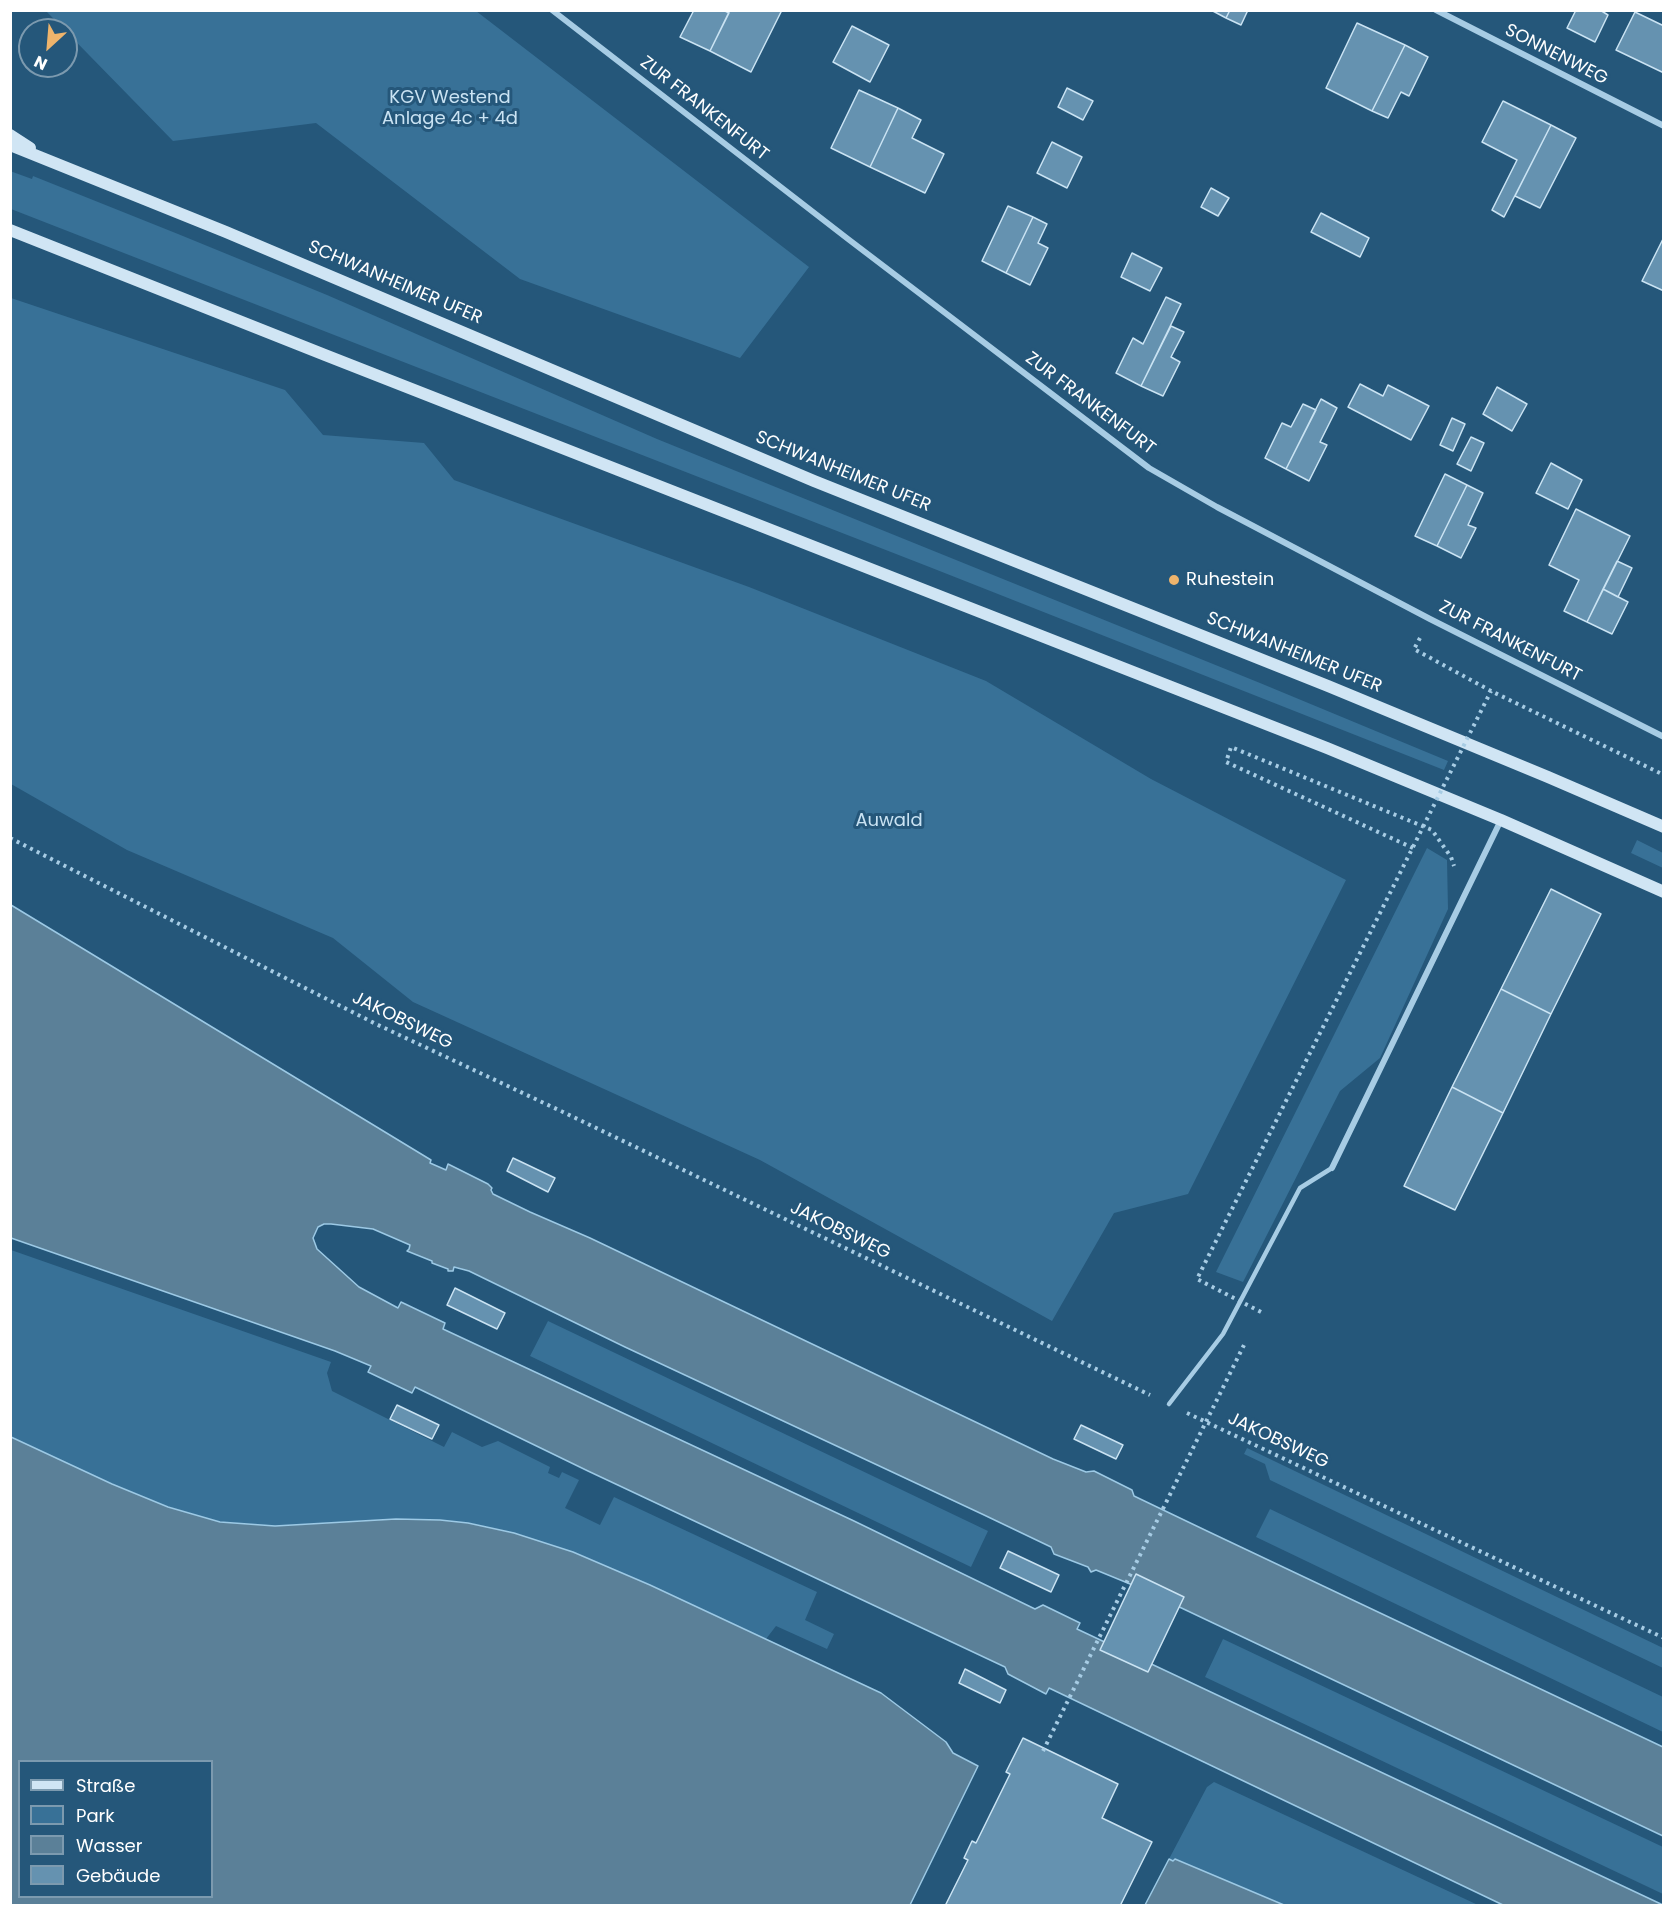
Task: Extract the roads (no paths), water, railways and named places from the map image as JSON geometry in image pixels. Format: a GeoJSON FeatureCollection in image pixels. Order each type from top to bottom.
{"type":"FeatureCollection","features":[{"type":"Feature","properties":{"kind":"main road"},"geometry":{"type":"LineString","coordinates":[[10,135],[51,161]]}},
{"type":"Feature","properties":{"kind":"main road","name":"SCHWANHEIMER UFER"},"geometry":{"type":"LineString","coordinates":[[10,146],[461,330],[814,481],[1328,686],[1664,827]]}},
{"type":"Feature","properties":{"kind":"main road"},"geometry":{"type":"LineString","coordinates":[[10,230],[1328,748],[1501,820],[1664,892]]}},
{"type":"Feature","properties":{"kind":"street","name":"ZUR FRANKENFURT"},"geometry":{"type":"LineString","coordinates":[[552,10],[1149,468],[1217,507],[1430,619],[1664,737]]}},
{"type":"Feature","properties":{"kind":"street","name":"SONNENWEG"},"geometry":{"type":"LineString","coordinates":[[1436,10],[1664,126]]}},
{"type":"Feature","properties":{"kind":"street"},"geometry":{"type":"LineString","coordinates":[[1332,1168],[1501,820]]}},
{"type":"Feature","properties":{"kind":"lane"},"geometry":{"type":"LineString","coordinates":[[1169,1404],[1223,1334],[1300,1188],[1332,1168]]}},
{"type":"Feature","properties":{"kind":"water"},"geometry":{"type":"Polygon","coordinates":[[[11,905],[431,1160],[430,1163],[446,1170],[448,1164],[488,1184],[493,1194],[530,1212],[590,1238],[1053,1459],[1086,1472],[1094,1471],[1132,1490],[1134,1496],[1663,1747],[1663,1836],[1135,1586],[1096,1570],[1091,1572],[1088,1567],[1054,1554],[1051,1547],[625,1347],[469,1271],[454,1267],[453,1271],[448,1271],[432,1261],[407,1251],[410,1245],[373,1229],[331,1224],[318,1227],[313,1238],[317,1249],[359,1287],[398,1308],[401,1302],[445,1323],[443,1329],[854,1521],[1035,1609],[1043,1605],[1080,1623],[1077,1629],[1663,1905],[1503,1905],[1049,1688],[1046,1694],[1008,1674],[1005,1667],[415,1387],[412,1393],[368,1372],[371,1366],[335,1351],[11,1238],[11,905]]]}},
{"type":"Feature","properties":{"kind":"water"},"geometry":{"type":"Polygon","coordinates":[[[11,1437],[168,1507],[220,1522],[275,1526],[396,1519],[440,1520],[468,1523],[514,1533],[573,1552],[650,1585],[881,1693],[946,1742],[953,1753],[978,1766],[910,1905],[11,1905],[11,1437]]]}},
{"type":"Feature","properties":{"kind":"water"},"geometry":{"type":"Polygon","coordinates":[[[1169,1859],[1173,1861],[1175,1859],[1284,1905],[1145,1905],[1169,1859]]]}},
{"type":"Feature","properties":{"kind":"place","name":"Ruhestein"},"geometry":{"type":"Point","coordinates":[1174,580]}},
{"type":"Feature","properties":{"kind":"park label","name":"KGV Westend Anlage 4c + 4d"},"geometry":{"type":"Point","coordinates":[450,108]}},
{"type":"Feature","properties":{"kind":"park label","name":"Auwald"},"geometry":{"type":"Point","coordinates":[889,821]}}]}
